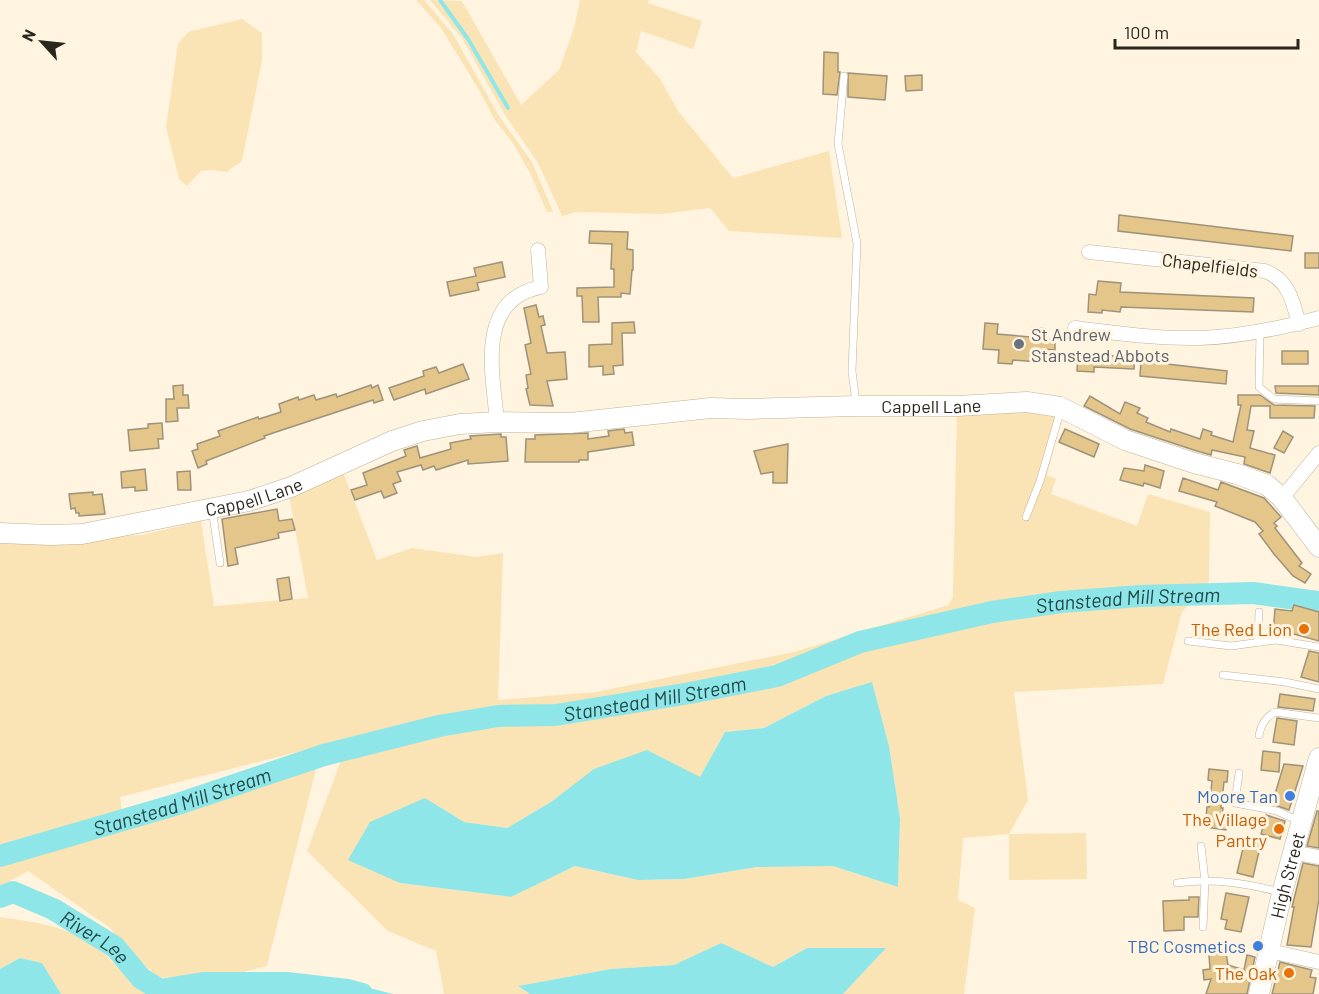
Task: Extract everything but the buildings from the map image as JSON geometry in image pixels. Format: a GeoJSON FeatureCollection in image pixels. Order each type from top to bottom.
{"type":"FeatureCollection","features":[{"type":"Feature","properties":{"kind":"street"},"geometry":{"type":"LineString","coordinates":[[497,422],[492,362],[493,333],[503,311],[514,298],[527,290],[541,287],[538,250]]}},
{"type":"Feature","properties":{"kind":"street","name":"Chapelfields"},"geometry":{"type":"LineString","coordinates":[[1089,252],[1265,271],[1285,285],[1292,299],[1299,324]]}},
{"type":"Feature","properties":{"kind":"street"},"geometry":{"type":"LineString","coordinates":[[1075,328],[1138,335],[1200,338],[1260,331],[1319,318]]}},
{"type":"Feature","properties":{"kind":"street","name":"Cappell Lane"},"geometry":{"type":"LineString","coordinates":[[0,533],[82,534],[249,501],[291,487],[373,449],[417,433],[460,424],[570,423],[711,408],[957,406],[1027,402],[1061,408],[1125,440],[1267,485],[1282,498],[1319,547]]}},
{"type":"Feature","properties":{"kind":"street"},"geometry":{"type":"LineString","coordinates":[[1282,498],[1317,462]]}},
{"type":"Feature","properties":{"kind":"street","name":"High Street"},"geometry":{"type":"LineString","coordinates":[[1259,994],[1301,822],[1315,791],[1319,758]]}},
{"type":"Feature","properties":{"kind":"street"},"geometry":{"type":"LineString","coordinates":[[1293,852],[1319,857]]}},
{"type":"Feature","properties":{"kind":"street"},"geometry":{"type":"LineString","coordinates":[[1270,951],[1319,962]]}},
{"type":"Feature","properties":{"kind":"lane"},"geometry":{"type":"LineString","coordinates":[[844,75],[838,144],[857,243],[852,371],[856,406]]}},
{"type":"Feature","properties":{"kind":"lane"},"geometry":{"type":"LineString","coordinates":[[1260,331],[1259,387],[1274,399],[1319,401]]}},
{"type":"Feature","properties":{"kind":"lane"},"geometry":{"type":"LineString","coordinates":[[1026,518],[1040,481],[1061,408]]}},
{"type":"Feature","properties":{"kind":"lane"},"geometry":{"type":"LineString","coordinates":[[212,508],[220,563]]}},
{"type":"Feature","properties":{"kind":"lane"},"geometry":{"type":"LineString","coordinates":[[1258,642],[1259,612]]}},
{"type":"Feature","properties":{"kind":"lane"},"geometry":{"type":"LineString","coordinates":[[1188,641],[1231,646],[1276,640],[1319,647]]}},
{"type":"Feature","properties":{"kind":"lane"},"geometry":{"type":"LineString","coordinates":[[1223,675],[1285,682],[1319,689]]}},
{"type":"Feature","properties":{"kind":"lane"},"geometry":{"type":"LineString","coordinates":[[1259,735],[1269,715],[1275,712],[1319,717]]}},
{"type":"Feature","properties":{"kind":"lane"},"geometry":{"type":"LineString","coordinates":[[1239,773],[1234,803],[1277,811],[1301,822]]}},
{"type":"Feature","properties":{"kind":"lane"},"geometry":{"type":"LineString","coordinates":[[1201,846],[1205,881],[1203,927]]}},
{"type":"Feature","properties":{"kind":"lane"},"geometry":{"type":"LineString","coordinates":[[1177,883],[1205,881],[1245,883],[1282,893]]}},
{"type":"Feature","properties":{"kind":"shaded area"},"geometry":{"type":"Polygon","coordinates":[[[416,0],[424,0],[453,34],[499,116],[532,162],[553,212],[547,212],[530,173],[513,143],[495,120],[441,28],[416,0]]]}},
{"type":"Feature","properties":{"kind":"shaded area"},"geometry":{"type":"Polygon","coordinates":[[[430,0],[462,1],[521,105],[559,70],[574,28],[580,0],[649,0],[648,3],[702,21],[693,49],[641,31],[636,52],[661,80],[678,111],[733,178],[829,151],[842,238],[729,231],[710,208],[662,214],[575,212],[562,216],[538,163],[505,115],[462,38],[430,0]]]}},
{"type":"Feature","properties":{"kind":"shaded area"},"geometry":{"type":"Polygon","coordinates":[[[242,19],[262,33],[262,61],[242,161],[226,172],[201,171],[187,186],[179,179],[166,127],[178,44],[188,32],[242,19]]]}},
{"type":"Feature","properties":{"kind":"shaded area"},"geometry":{"type":"Polygon","coordinates":[[[957,410],[1036,411],[1061,419],[1047,475],[1056,479],[1051,494],[1137,526],[1148,494],[1210,512],[1209,581],[1182,612],[1163,684],[1014,692],[1028,800],[1009,834],[963,838],[958,900],[975,908],[964,994],[843,994],[885,949],[807,948],[773,967],[721,943],[674,965],[611,969],[518,986],[530,994],[444,994],[436,951],[388,931],[307,851],[349,739],[120,797],[124,829],[316,769],[267,966],[232,975],[159,978],[109,927],[28,871],[0,887],[0,541],[142,535],[201,521],[214,606],[308,598],[289,496],[343,472],[377,560],[412,548],[476,557],[503,553],[498,700],[596,692],[794,652],[949,605],[953,596],[957,410]],[[872,683],[826,696],[764,728],[725,732],[700,777],[551,802],[507,828],[464,822],[425,798],[400,883],[511,897],[575,866],[638,880],[684,879],[757,867],[833,866],[898,887],[900,818],[889,746],[872,683]]]}},
{"type":"Feature","properties":{"kind":"shaded area"},"geometry":{"type":"Polygon","coordinates":[[[1086,833],[1087,879],[1009,880],[1009,834],[1086,833]]]}},
{"type":"Feature","properties":{"kind":"shaded area"},"geometry":{"type":"Polygon","coordinates":[[[0,917],[48,925],[82,938],[148,994],[61,994],[42,963],[20,958],[0,969],[0,917]]]}},
{"type":"Feature","properties":{"kind":"water"},"geometry":{"type":"Polygon","coordinates":[[[872,682],[889,746],[900,818],[898,887],[833,866],[757,867],[684,879],[638,880],[575,866],[511,897],[400,883],[348,860],[370,822],[425,798],[464,822],[507,828],[551,802],[594,769],[647,750],[700,777],[725,732],[764,728],[826,696],[872,682]]]}},
{"type":"Feature","properties":{"kind":"water"},"geometry":{"type":"Polygon","coordinates":[[[721,943],[773,967],[807,948],[886,948],[843,994],[530,994],[518,986],[611,969],[674,965],[721,943]]]}},
{"type":"Feature","properties":{"kind":"water"},"geometry":{"type":"Polygon","coordinates":[[[20,958],[42,963],[61,994],[0,994],[0,969],[20,958]]]}},
{"type":"Feature","properties":{"kind":"water"},"geometry":{"type":"Polygon","coordinates":[[[335,979],[393,994],[331,993],[335,979]]]}},
{"type":"Feature","properties":{"kind":"waterway"},"geometry":{"type":"LineString","coordinates":[[440,0],[468,39],[508,108]]}},
{"type":"Feature","properties":{"kind":"waterway","name":"Stanstead Mill Stream"},"geometry":{"type":"LineString","coordinates":[[0,856],[178,804],[324,755],[439,726],[498,716],[556,715],[777,676],[860,642],[992,612],[1061,602],[1140,596],[1253,593],[1319,602]]}},
{"type":"Feature","properties":{"kind":"waterway","name":"River Lee"},"geometry":{"type":"LineString","coordinates":[[0,897],[13,892],[53,909],[115,947],[141,978],[160,990],[203,983],[287,983],[362,994]]}},
{"type":"Feature","properties":{"kind":"place","name":"St Andrew Stanstead Abbots"},"geometry":{"type":"Point","coordinates":[1019,344]}},
{"type":"Feature","properties":{"kind":"place","name":"The Red Lion"},"geometry":{"type":"Point","coordinates":[1304,629]}},
{"type":"Feature","properties":{"kind":"place","name":"Moore Tan"},"geometry":{"type":"Point","coordinates":[1290,796]}},
{"type":"Feature","properties":{"kind":"place","name":"The Village Pantry"},"geometry":{"type":"Point","coordinates":[1279,829]}},
{"type":"Feature","properties":{"kind":"place","name":"TBC Cosmetics"},"geometry":{"type":"Point","coordinates":[1258,946]}},
{"type":"Feature","properties":{"kind":"place","name":"The Oak"},"geometry":{"type":"Point","coordinates":[1289,973]}}]}
